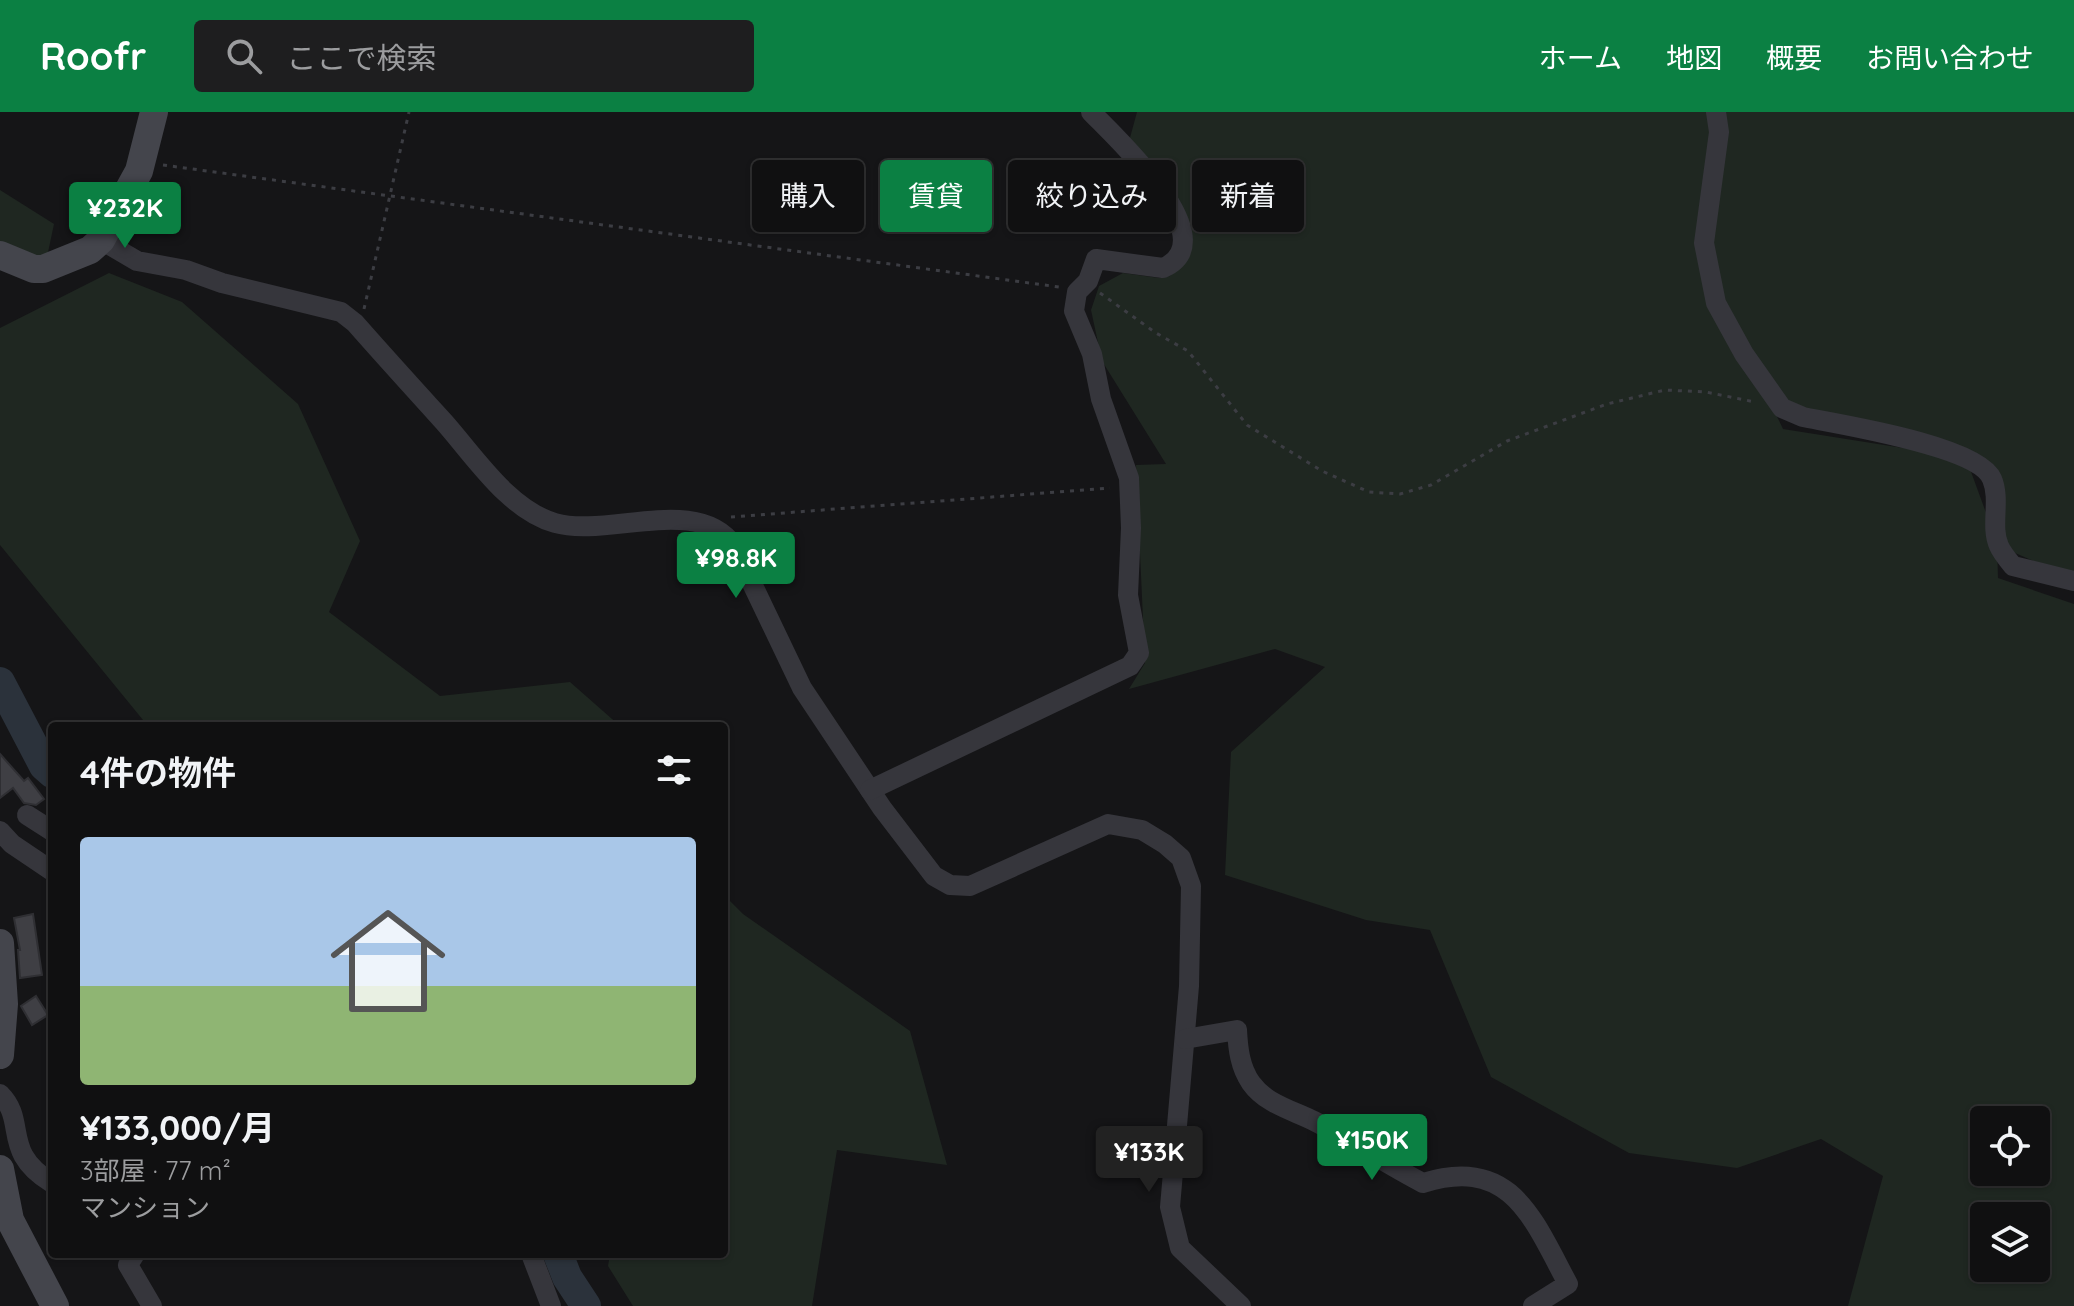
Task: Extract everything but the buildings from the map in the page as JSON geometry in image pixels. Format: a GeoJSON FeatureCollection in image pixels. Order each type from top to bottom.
{"type":"FeatureCollection","features":[{"type":"Feature","properties":{"kind":"main road"},"geometry":{"type":"LineString","coordinates":[[0,255],[34,269],[43,269],[90,250],[101,240],[143,163],[154,112]]}},
{"type":"Feature","properties":{"kind":"main road"},"geometry":{"type":"LineString","coordinates":[[0,943],[4,976],[0,1055]]}},
{"type":"Feature","properties":{"kind":"main road"},"geometry":{"type":"LineString","coordinates":[[0,1169],[10,1220],[55,1306]]}},
{"type":"Feature","properties":{"kind":"street"},"geometry":{"type":"LineString","coordinates":[[870,790],[1130,666],[1139,653],[1128,595],[1130,486],[1127,469],[1101,399],[1092,354],[1074,314],[1096,259],[1163,268],[1179,255],[1184,239],[1172,208],[1150,177],[1091,112]]}},
{"type":"Feature","properties":{"kind":"street"},"geometry":{"type":"LineString","coordinates":[[1716,112],[1719,132],[1704,243],[1705,258],[1716,303],[1744,354],[1782,408],[1803,417],[1955,452],[1981,464],[1991,475],[1997,493],[1997,544],[2013,566],[2074,581]]}},
{"type":"Feature","properties":{"kind":"street"},"geometry":{"type":"LineString","coordinates":[[101,240],[137,261],[186,270],[222,283],[341,312],[501,485],[537,516],[571,526],[694,520],[719,529],[734,546],[802,688],[870,790],[928,870],[940,881],[957,887],[977,884],[1108,824],[1131,827],[1165,844],[1181,858],[1191,886],[1185,1039],[1170,1207],[1180,1248],[1241,1306]]}},
{"type":"Feature","properties":{"kind":"street"},"geometry":{"type":"LineString","coordinates":[[27,815],[48,828]]}},
{"type":"Feature","properties":{"kind":"street"},"geometry":{"type":"LineString","coordinates":[[0,831],[12,844],[48,868]]}},
{"type":"Feature","properties":{"kind":"street"},"geometry":{"type":"LineString","coordinates":[[1185,1039],[1237,1030],[1238,1054],[1251,1083],[1274,1104],[1316,1122],[1376,1159],[1423,1183],[1451,1174],[1504,1186],[1530,1214],[1568,1284],[1533,1306]]}},
{"type":"Feature","properties":{"kind":"street"},"geometry":{"type":"LineString","coordinates":[[0,1094],[10,1111],[21,1155],[31,1169],[48,1180]]}},
{"type":"Feature","properties":{"kind":"street"},"geometry":{"type":"LineString","coordinates":[[132,1258],[128,1265],[152,1306]]}},
{"type":"Feature","properties":{"kind":"street"},"geometry":{"type":"LineString","coordinates":[[533,1258],[551,1306]]}},
{"type":"Feature","properties":{"kind":"path"},"geometry":{"type":"LineString","coordinates":[[359,328],[392,197],[409,112]]}},
{"type":"Feature","properties":{"kind":"path"},"geometry":{"type":"LineString","coordinates":[[143,163],[1084,286],[1188,351],[1247,425],[1322,471],[1369,492],[1400,494],[1431,485],[1507,441],[1607,404],[1665,390],[1706,392],[1782,408]]}},
{"type":"Feature","properties":{"kind":"path"},"geometry":{"type":"LineString","coordinates":[[719,529],[728,518],[736,516],[1130,486]]}},
{"type":"Feature","properties":{"kind":"shaded area"},"geometry":{"type":"Polygon","coordinates":[[[1137,112],[2074,112],[2074,579],[1997,545],[1998,578],[2074,604],[2074,1306],[1848,1306],[1883,1176],[1821,1139],[1737,1168],[1629,1153],[1491,1077],[1430,930],[1366,920],[1225,875],[1231,752],[1325,667],[1275,649],[1129,689],[1145,663],[1136,465],[1166,464],[1102,361],[1091,310],[1099,286],[1123,273],[1159,278],[1170,276],[1184,257],[1190,239],[1188,222],[1176,199],[1176,160],[1142,160],[1128,145],[1137,112]],[[1757,375],[1783,429],[1903,448],[1782,408],[1757,375]],[[1970,469],[1996,540],[1991,475],[1970,469]]]}},
{"type":"Feature","properties":{"kind":"shaded area"},"geometry":{"type":"Polygon","coordinates":[[[0,190],[54,224],[46,262],[0,245],[0,190]]]}},
{"type":"Feature","properties":{"kind":"shaded area"},"geometry":{"type":"Polygon","coordinates":[[[109,273],[182,302],[298,404],[360,541],[329,612],[440,696],[570,682],[615,722],[146,722],[0,545],[0,328],[109,273]]]}},
{"type":"Feature","properties":{"kind":"shaded area"},"geometry":{"type":"Polygon","coordinates":[[[728,899],[743,914],[910,1031],[947,1165],[837,1150],[812,1306],[633,1306],[608,1266],[609,1258],[728,1258],[728,899]]]}},
{"type":"Feature","properties":{"kind":"waterway"},"geometry":{"type":"LineString","coordinates":[[0,682],[48,770]]}},
{"type":"Feature","properties":{"kind":"waterway"},"geometry":{"type":"LineString","coordinates":[[560,1258],[567,1277],[586,1306]]}}]}
